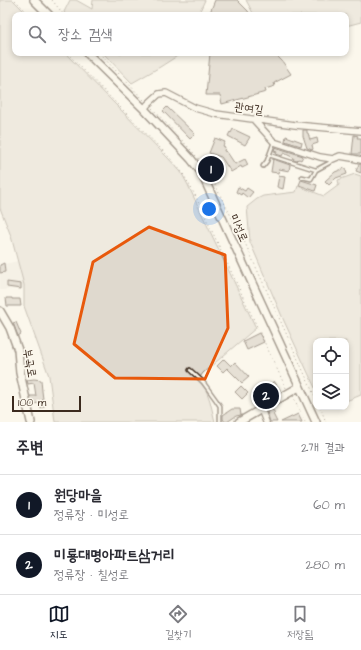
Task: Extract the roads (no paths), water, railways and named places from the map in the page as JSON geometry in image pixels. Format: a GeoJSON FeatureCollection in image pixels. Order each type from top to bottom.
{"type":"FeatureCollection","features":[{"type":"Feature","properties":{"kind":"street"},"geometry":{"type":"LineString","coordinates":[[34,0],[46,12]]}},
{"type":"Feature","properties":{"kind":"street","name":"미성로"},"geometry":{"type":"LineString","coordinates":[[90,56],[144,109],[191,159],[201,172],[316,422]]}},
{"type":"Feature","properties":{"kind":"street","name":"관여길"},"geometry":{"type":"LineString","coordinates":[[144,109],[159,94],[166,93],[195,108],[216,114],[254,120],[361,131]]}},
{"type":"Feature","properties":{"kind":"street"},"geometry":{"type":"LineString","coordinates":[[254,120],[274,142],[320,157],[333,159],[340,156],[361,160]]}},
{"type":"Feature","properties":{"kind":"street","name":"부곡로"},"geometry":{"type":"LineString","coordinates":[[0,311],[10,328],[18,350],[20,373],[31,422]]}},
{"type":"Feature","properties":{"kind":"street"},"geometry":{"type":"LineString","coordinates":[[239,422],[299,387]]}},
{"type":"Feature","properties":{"kind":"street"},"geometry":{"type":"LineString","coordinates":[[260,409],[266,422]]}},
{"type":"Feature","properties":{"kind":"lane"},"geometry":{"type":"LineString","coordinates":[[263,166],[267,161],[274,142]]}},
{"type":"Feature","properties":{"kind":"lane"},"geometry":{"type":"LineString","coordinates":[[269,155],[316,170]]}},
{"type":"Feature","properties":{"kind":"lane"},"geometry":{"type":"LineString","coordinates":[[302,177],[311,180],[316,170],[333,159]]}},
{"type":"Feature","properties":{"kind":"lane"},"geometry":{"type":"LineString","coordinates":[[190,370],[204,382],[220,406],[220,422]]}},
{"type":"Feature","properties":{"kind":"place","name":"원당마을"},"geometry":{"type":"Point","coordinates":[211,169]}},
{"type":"Feature","properties":{"kind":"place","name":"미룡대명아파트삼거리"},"geometry":{"type":"Point","coordinates":[266,396]}}]}
